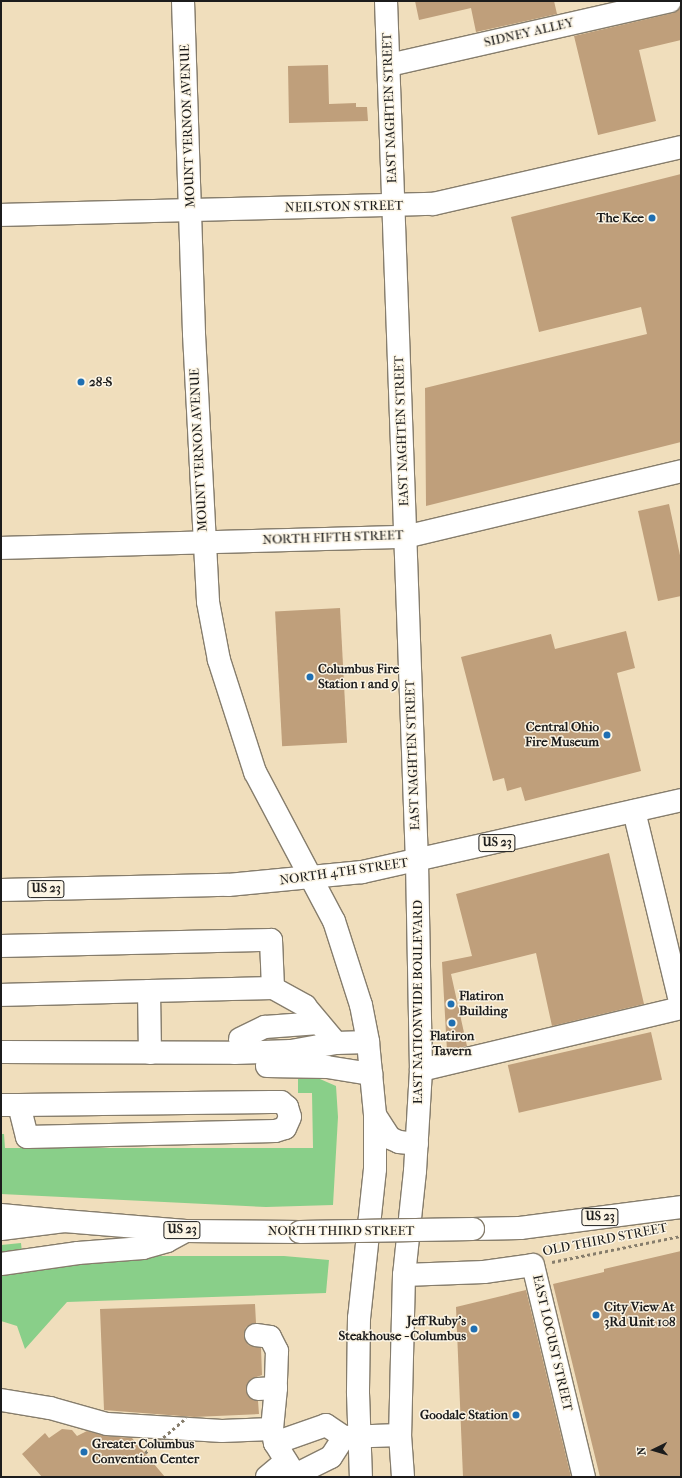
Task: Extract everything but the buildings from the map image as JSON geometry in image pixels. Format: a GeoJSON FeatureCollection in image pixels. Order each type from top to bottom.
{"type":"FeatureCollection","features":[{"type":"Feature","properties":{"kind":"main road","name":"MOUNT VERNON AVENUE"},"geometry":{"type":"LineString","coordinates":[[183,1],[203,542],[208,602],[219,660],[235,716],[255,772],[311,878]]}},
{"type":"Feature","properties":{"kind":"main road","name":"EAST NAGHTEN STREET"},"geometry":{"type":"LineString","coordinates":[[386,1],[417,862]]}},
{"type":"Feature","properties":{"kind":"main road","name":"SIDNEY ALLEY"},"geometry":{"type":"LineString","coordinates":[[389,65],[670,1]]}},
{"type":"Feature","properties":{"kind":"main road","name":"NEILSTON STREET"},"geometry":{"type":"LineString","coordinates":[[1,215],[432,204],[469,198],[681,147]]}},
{"type":"Feature","properties":{"kind":"main road","name":"NORTH FIFTH STREET"},"geometry":{"type":"LineString","coordinates":[[1,548],[405,537],[681,471]]}},
{"type":"Feature","properties":{"kind":"main road","name":"NORTH 4TH STREET"},"geometry":{"type":"LineString","coordinates":[[1,890],[228,885],[362,872],[417,862],[681,800]]}},
{"type":"Feature","properties":{"kind":"main road"},"geometry":{"type":"LineString","coordinates":[[422,1070],[681,1007],[634,811]]}},
{"type":"Feature","properties":{"kind":"main road","name":"EAST NATIONWIDE BOULEVARD"},"geometry":{"type":"LineString","coordinates":[[403,1477],[400,1435],[404,1276],[417,1144],[422,1070],[417,862]]}},
{"type":"Feature","properties":{"kind":"main road"},"geometry":{"type":"LineString","coordinates":[[311,878],[334,921],[351,970],[368,1042],[375,1115],[375,1169],[360,1318],[351,1437],[361,1477]]}},
{"type":"Feature","properties":{"kind":"main road"},"geometry":{"type":"LineString","coordinates":[[1,946],[271,940],[281,993]]}},
{"type":"Feature","properties":{"kind":"main road"},"geometry":{"type":"LineString","coordinates":[[1,995],[149,991],[281,993],[305,1006],[328,1033]]}},
{"type":"Feature","properties":{"kind":"main road"},"geometry":{"type":"LineString","coordinates":[[149,991],[150,1045]]}},
{"type":"Feature","properties":{"kind":"main road"},"geometry":{"type":"LineString","coordinates":[[242,1046],[270,1026],[328,1033],[368,1042]]}},
{"type":"Feature","properties":{"kind":"main road"},"geometry":{"type":"LineString","coordinates":[[1,1052],[150,1045],[242,1046],[291,1051],[328,1033]]}},
{"type":"Feature","properties":{"kind":"main road"},"geometry":{"type":"LineString","coordinates":[[242,1046],[266,1066],[327,1066],[371,1074]]}},
{"type":"Feature","properties":{"kind":"main road"},"geometry":{"type":"LineString","coordinates":[[281,1102],[287,1107],[290,1117],[285,1128],[275,1131],[27,1137],[10,1105],[281,1102]]}},
{"type":"Feature","properties":{"kind":"main road"},"geometry":{"type":"LineString","coordinates":[[375,1115],[390,1138],[399,1142],[417,1144]]}},
{"type":"Feature","properties":{"kind":"main road","name":"NORTH THIRD STREET"},"geometry":{"type":"LineString","coordinates":[[1,1229],[64,1221],[186,1231],[300,1232],[520,1228],[681,1207]]}},
{"type":"Feature","properties":{"kind":"main road"},"geometry":{"type":"LineString","coordinates":[[1,1215],[64,1221]]}},
{"type":"Feature","properties":{"kind":"main road"},"geometry":{"type":"LineString","coordinates":[[1,1264],[144,1248],[167,1241],[186,1231]]}},
{"type":"Feature","properties":{"kind":"main road","name":"EAST LOCUST STREET"},"geometry":{"type":"LineString","coordinates":[[404,1276],[484,1272],[534,1265],[584,1477]]}},
{"type":"Feature","properties":{"kind":"main road"},"geometry":{"type":"LineString","coordinates":[[256,1335],[270,1337],[277,1351],[267,1388],[274,1436],[292,1471]]}},
{"type":"Feature","properties":{"kind":"main road"},"geometry":{"type":"LineString","coordinates":[[1,1400],[50,1408],[107,1424],[222,1431],[274,1436],[326,1425],[351,1437],[400,1435]]}},
{"type":"Feature","properties":{"kind":"main road"},"geometry":{"type":"LineString","coordinates":[[267,1477],[292,1471],[330,1457],[351,1437]]}},
{"type":"Feature","properties":{"kind":"path","name":"OLD THIRD STREET"},"geometry":{"type":"LineString","coordinates":[[534,1265],[681,1236]]}},
{"type":"Feature","properties":{"kind":"path"},"geometry":{"type":"LineString","coordinates":[[146,1454],[186,1418]]}},
{"type":"Feature","properties":{"kind":"green space"},"geometry":{"type":"Polygon","coordinates":[[[298,1079],[320,1079],[336,1086],[338,1117],[333,1205],[266,1207],[1,1194],[1,1134],[4,1134],[5,1148],[313,1148],[312,1093],[298,1093],[298,1079]]]}},
{"type":"Feature","properties":{"kind":"green space"},"geometry":{"type":"Polygon","coordinates":[[[21,1243],[22,1252],[2,1254],[1,1245],[21,1243]]]}},
{"type":"Feature","properties":{"kind":"green space"},"geometry":{"type":"Polygon","coordinates":[[[155,1256],[284,1256],[329,1260],[326,1293],[67,1302],[25,1349],[17,1326],[1,1321],[1,1274],[71,1263],[155,1256]]]}},
{"type":"Feature","properties":{"kind":"place","name":"The Kee"},"geometry":{"type":"Point","coordinates":[652,218]}},
{"type":"Feature","properties":{"kind":"place","name":"28-S"},"geometry":{"type":"Point","coordinates":[81,382]}},
{"type":"Feature","properties":{"kind":"place","name":"Columbus Fire Station 1 and 9"},"geometry":{"type":"Point","coordinates":[310,677]}},
{"type":"Feature","properties":{"kind":"place","name":"Central Ohio Fire Museum"},"geometry":{"type":"Point","coordinates":[607,735]}},
{"type":"Feature","properties":{"kind":"place","name":"Flatiron Building"},"geometry":{"type":"Point","coordinates":[451,1004]}},
{"type":"Feature","properties":{"kind":"place","name":"Flatiron Tavern"},"geometry":{"type":"Point","coordinates":[452,1023]}},
{"type":"Feature","properties":{"kind":"place","name":"City View At 3Rd Unit 108"},"geometry":{"type":"Point","coordinates":[596,1315]}},
{"type":"Feature","properties":{"kind":"place","name":"Jeff Ruby's Steakhouse - Columbus"},"geometry":{"type":"Point","coordinates":[474,1329]}},
{"type":"Feature","properties":{"kind":"place","name":"Goodale Station"},"geometry":{"type":"Point","coordinates":[516,1415]}},
{"type":"Feature","properties":{"kind":"place","name":"Greater Columbus Convention Center"},"geometry":{"type":"Point","coordinates":[84,1452]}}]}
